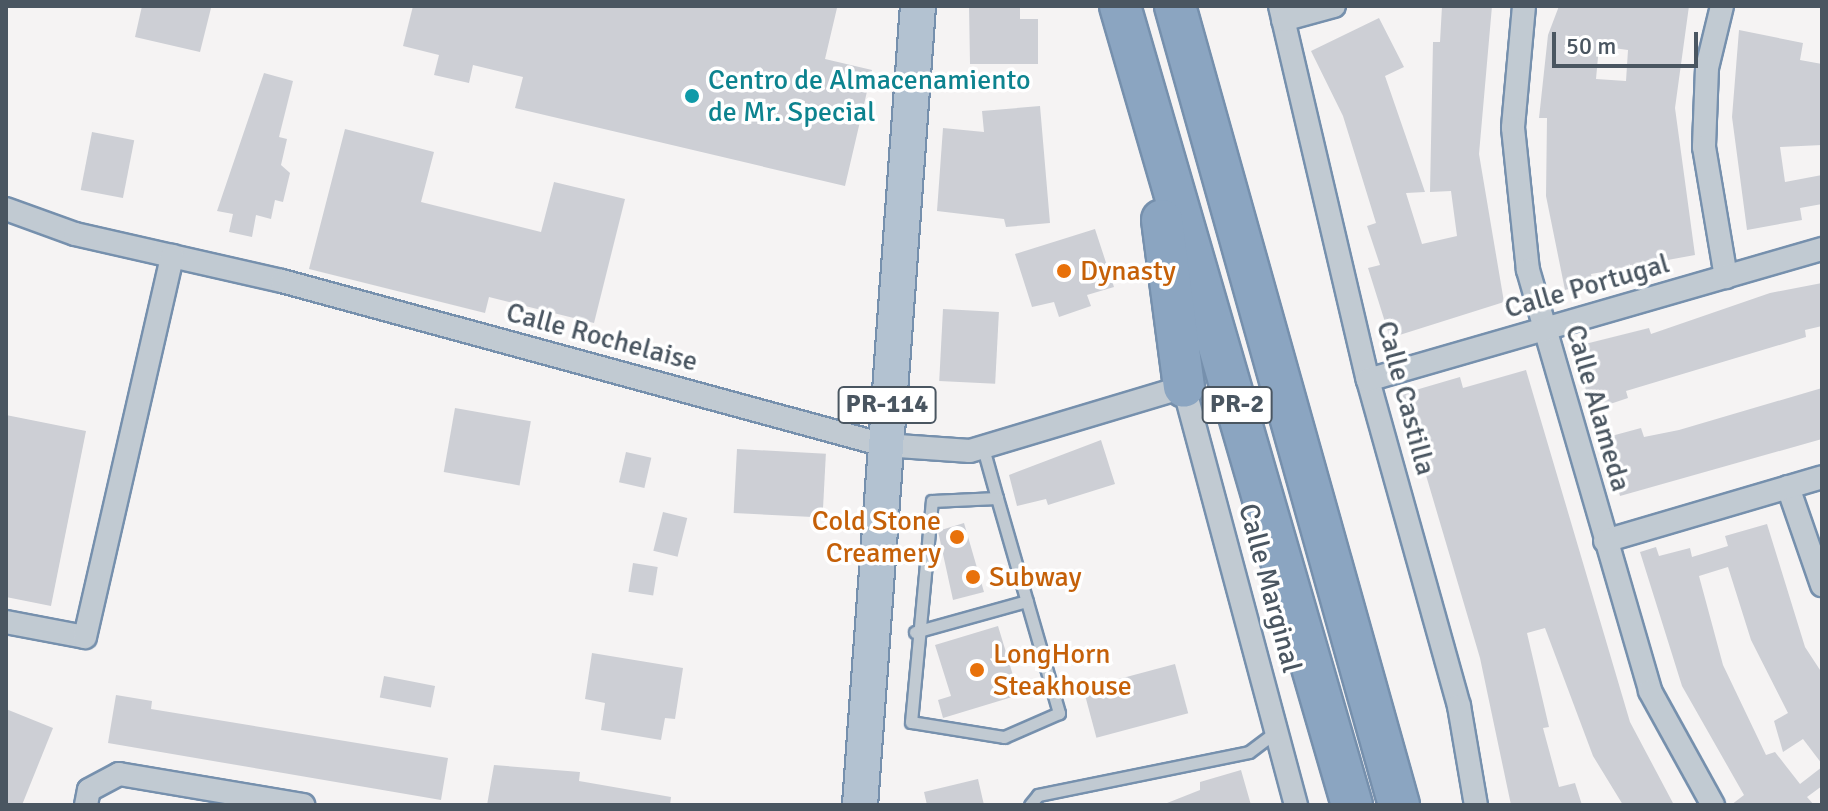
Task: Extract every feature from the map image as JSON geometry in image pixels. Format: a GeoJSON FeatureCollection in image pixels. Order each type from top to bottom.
{"type":"FeatureCollection","features":[{"type":"Feature","properties":{"kind":"highway","name":"PR-2"},"geometry":{"type":"LineString","coordinates":[[1120,6],[1352,805]]}},
{"type":"Feature","properties":{"kind":"highway","name":"PR-2"},"geometry":{"type":"LineString","coordinates":[[1175,6],[1399,805]]}},
{"type":"Feature","properties":{"kind":"highway"},"geometry":{"type":"LineString","coordinates":[[1144,90],[1184,387]]}},
{"type":"Feature","properties":{"kind":"main road","name":"PR-114"},"geometry":{"type":"LineString","coordinates":[[860,805],[918,6]]}},
{"type":"Feature","properties":{"kind":"street"},"geometry":{"type":"LineString","coordinates":[[1282,13],[1334,6]]}},
{"type":"Feature","properties":{"kind":"street","name":"Calle Alameda"},"geometry":{"type":"LineString","coordinates":[[1524,6],[1514,174],[1544,329],[1650,691],[1713,805]]}},
{"type":"Feature","properties":{"kind":"street"},"geometry":{"type":"LineString","coordinates":[[1722,6],[1707,68],[1704,147],[1726,277]]}},
{"type":"Feature","properties":{"kind":"street","name":"Calle Castilla"},"geometry":{"type":"LineString","coordinates":[[1282,13],[1368,380],[1459,706],[1476,805]]}},
{"type":"Feature","properties":{"kind":"street","name":"Calle Rochelaise"},"geometry":{"type":"LineString","coordinates":[[6,209],[884,445],[983,448],[1184,387]]}},
{"type":"Feature","properties":{"kind":"street","name":"Calle Portugal"},"geometry":{"type":"LineString","coordinates":[[1368,380],[1822,249]]}},
{"type":"Feature","properties":{"kind":"street"},"geometry":{"type":"LineString","coordinates":[[6,622],[85,637],[172,256]]}},
{"type":"Feature","properties":{"kind":"street","name":"Calle Marginal"},"geometry":{"type":"LineString","coordinates":[[1184,387],[1296,805]]}},
{"type":"Feature","properties":{"kind":"street"},"geometry":{"type":"LineString","coordinates":[[1605,541],[1822,477]]}},
{"type":"Feature","properties":{"kind":"street"},"geometry":{"type":"LineString","coordinates":[[1788,487],[1822,585]]}},
{"type":"Feature","properties":{"kind":"street"},"geometry":{"type":"LineString","coordinates":[[86,805],[89,790],[119,774],[303,805]]}},
{"type":"Feature","properties":{"kind":"lane"},"geometry":{"type":"LineString","coordinates":[[983,448],[1059,713],[1004,737],[907,717],[932,501],[997,498]]}},
{"type":"Feature","properties":{"kind":"lane"},"geometry":{"type":"LineString","coordinates":[[915,632],[1027,601]]}},
{"type":"Feature","properties":{"kind":"lane"},"geometry":{"type":"LineString","coordinates":[[1030,805],[1038,795],[1249,752],[1278,731]]}},
{"type":"Feature","properties":{"kind":"building"},"geometry":{"type":"Polygon","coordinates":[[[142,6],[211,8],[200,52],[135,37],[142,6]]]}},
{"type":"Feature","properties":{"kind":"building","name":"Centro de Almacenamiento de Mr. Special"},"geometry":{"type":"Polygon","coordinates":[[[413,6],[837,8],[825,59],[872,70],[845,186],[515,108],[523,77],[473,65],[469,83],[434,75],[439,55],[403,46],[413,6]]]}},
{"type":"Feature","properties":{"kind":"building"},"geometry":{"type":"Polygon","coordinates":[[[969,6],[1020,6],[1020,19],[1038,19],[1038,64],[970,64],[969,6]]]}},
{"type":"Feature","properties":{"kind":"building"},"geometry":{"type":"Polygon","coordinates":[[[1442,6],[1492,6],[1479,154],[1504,302],[1390,338],[1368,268],[1380,265],[1367,226],[1376,223],[1343,116],[1311,51],[1379,18],[1404,67],[1385,76],[1425,192],[1406,193],[1422,244],[1457,236],[1451,191],[1430,192],[1433,42],[1440,42],[1442,6]]]}},
{"type":"Feature","properties":{"kind":"building"},"geometry":{"type":"Polygon","coordinates":[[[1559,6],[1689,6],[1675,108],[1695,255],[1591,274],[1593,283],[1565,290],[1546,196],[1547,118],[1539,118],[1548,35],[1559,6]],[[1599,46],[1596,79],[1626,81],[1628,50],[1599,46]]]}},
{"type":"Feature","properties":{"kind":"building"},"geometry":{"type":"Polygon","coordinates":[[[1739,30],[1803,43],[1800,60],[1822,64],[1822,145],[1780,147],[1785,182],[1822,175],[1822,204],[1800,208],[1802,220],[1747,230],[1732,117],[1739,30]]]}},
{"type":"Feature","properties":{"kind":"building"},"geometry":{"type":"Polygon","coordinates":[[[264,73],[293,81],[279,137],[287,139],[281,165],[290,173],[283,202],[275,200],[271,219],[256,215],[252,237],[229,232],[233,214],[217,211],[264,73]]]}},
{"type":"Feature","properties":{"kind":"building"},"geometry":{"type":"Polygon","coordinates":[[[1040,106],[1050,223],[1006,227],[1004,219],[937,211],[943,128],[984,132],[982,111],[1040,106]]]}},
{"type":"Feature","properties":{"kind":"building"},"geometry":{"type":"Polygon","coordinates":[[[345,129],[434,152],[421,202],[541,232],[554,182],[625,199],[594,323],[489,297],[485,313],[309,269],[345,129]]]}},
{"type":"Feature","properties":{"kind":"building"},"geometry":{"type":"Polygon","coordinates":[[[92,132],[134,140],[123,198],[81,190],[92,132]]]}},
{"type":"Feature","properties":{"kind":"building","name":"Dynasty"},"geometry":{"type":"Polygon","coordinates":[[[1095,229],[1114,287],[1087,295],[1091,306],[1059,317],[1054,302],[1032,307],[1015,254],[1095,229]]]}},
{"type":"Feature","properties":{"kind":"building"},"geometry":{"type":"Polygon","coordinates":[[[1822,283],[1822,326],[1805,330],[1806,337],[1626,391],[1628,398],[1592,410],[1573,347],[1649,328],[1651,334],[1770,293],[1822,283]]]}},
{"type":"Feature","properties":{"kind":"building"},"geometry":{"type":"Polygon","coordinates":[[[943,309],[999,312],[995,384],[939,381],[943,309]]]}},
{"type":"Feature","properties":{"kind":"building"},"geometry":{"type":"Polygon","coordinates":[[[1526,370],[1630,722],[1674,805],[1623,805],[1593,756],[1545,628],[1527,633],[1549,727],[1543,728],[1559,787],[1575,783],[1582,805],[1511,805],[1480,658],[1402,394],[1460,377],[1463,388],[1526,370]]]}},
{"type":"Feature","properties":{"kind":"building"},"geometry":{"type":"Polygon","coordinates":[[[1822,388],[1822,439],[1620,496],[1604,438],[1641,428],[1644,437],[1679,430],[1822,388]]]}},
{"type":"Feature","properties":{"kind":"building"},"geometry":{"type":"Polygon","coordinates":[[[455,408],[531,421],[520,485],[444,472],[455,408]]]}},
{"type":"Feature","properties":{"kind":"building"},"geometry":{"type":"Polygon","coordinates":[[[6,415],[86,431],[51,606],[6,597],[6,415]]]}},
{"type":"Feature","properties":{"kind":"building"},"geometry":{"type":"Polygon","coordinates":[[[1101,440],[1115,484],[1048,505],[1046,499],[1017,506],[1009,475],[1101,440]]]}},
{"type":"Feature","properties":{"kind":"building"},"geometry":{"type":"Polygon","coordinates":[[[737,449],[826,454],[823,518],[734,513],[737,449]]]}},
{"type":"Feature","properties":{"kind":"building"},"geometry":{"type":"Polygon","coordinates":[[[626,452],[651,458],[644,488],[619,482],[626,452]]]}},
{"type":"Feature","properties":{"kind":"building"},"geometry":{"type":"Polygon","coordinates":[[[663,512],[687,518],[678,557],[653,551],[663,512]]]}},
{"type":"Feature","properties":{"kind":"building"},"geometry":{"type":"Polygon","coordinates":[[[964,523],[984,592],[953,600],[938,531],[964,523]]]}},
{"type":"Feature","properties":{"kind":"building"},"geometry":{"type":"Polygon","coordinates":[[[1767,524],[1805,647],[1822,673],[1822,764],[1803,739],[1783,752],[1774,721],[1788,713],[1751,640],[1728,567],[1699,576],[1723,665],[1766,755],[1775,752],[1800,784],[1822,767],[1822,786],[1807,797],[1814,805],[1731,805],[1744,795],[1682,686],[1640,552],[1656,547],[1659,556],[1690,548],[1692,557],[1728,546],[1725,536],[1767,524]]]}},
{"type":"Feature","properties":{"kind":"building"},"geometry":{"type":"Polygon","coordinates":[[[633,563],[658,567],[653,596],[628,592],[633,563]]]}},
{"type":"Feature","properties":{"kind":"building","name":"LongHorn Steakhouse"},"geometry":{"type":"Polygon","coordinates":[[[998,626],[1019,695],[943,718],[938,700],[951,696],[935,645],[998,626]]]}},
{"type":"Feature","properties":{"kind":"building"},"geometry":{"type":"Polygon","coordinates":[[[592,653],[683,668],[675,719],[665,718],[661,740],[601,730],[605,703],[585,699],[592,653]]]}},
{"type":"Feature","properties":{"kind":"building"},"geometry":{"type":"Polygon","coordinates":[[[1175,664],[1188,713],[1096,738],[1083,689],[1175,664]]]}},
{"type":"Feature","properties":{"kind":"building"},"geometry":{"type":"Polygon","coordinates":[[[384,676],[435,686],[431,708],[380,698],[384,676]]]}},
{"type":"Feature","properties":{"kind":"building"},"geometry":{"type":"Polygon","coordinates":[[[116,695],[152,701],[151,709],[448,758],[441,800],[108,743],[116,695]]]}},
{"type":"Feature","properties":{"kind":"building"},"geometry":{"type":"Polygon","coordinates":[[[6,709],[53,728],[22,805],[6,805],[6,709]]]}},
{"type":"Feature","properties":{"kind":"building"},"geometry":{"type":"Polygon","coordinates":[[[494,765],[580,772],[579,781],[671,797],[670,805],[487,805],[494,765]]]}},
{"type":"Feature","properties":{"kind":"building"},"geometry":{"type":"Polygon","coordinates":[[[1241,770],[1251,805],[1162,805],[1200,790],[1200,782],[1241,770]]]}},
{"type":"Feature","properties":{"kind":"building"},"geometry":{"type":"Polygon","coordinates":[[[978,779],[984,805],[927,805],[924,792],[978,779]]]}},
{"type":"Feature","properties":{"kind":"place","name":"Centro de Almacenamiento de Mr. Special"},"geometry":{"type":"Point","coordinates":[692,96]}},
{"type":"Feature","properties":{"kind":"place","name":"Dynasty"},"geometry":{"type":"Point","coordinates":[1064,271]}},
{"type":"Feature","properties":{"kind":"place","name":"Cold Stone Creamery"},"geometry":{"type":"Point","coordinates":[957,537]}},
{"type":"Feature","properties":{"kind":"place","name":"Subway"},"geometry":{"type":"Point","coordinates":[973,577]}},
{"type":"Feature","properties":{"kind":"place","name":"LongHorn Steakhouse"},"geometry":{"type":"Point","coordinates":[977,670]}}]}
